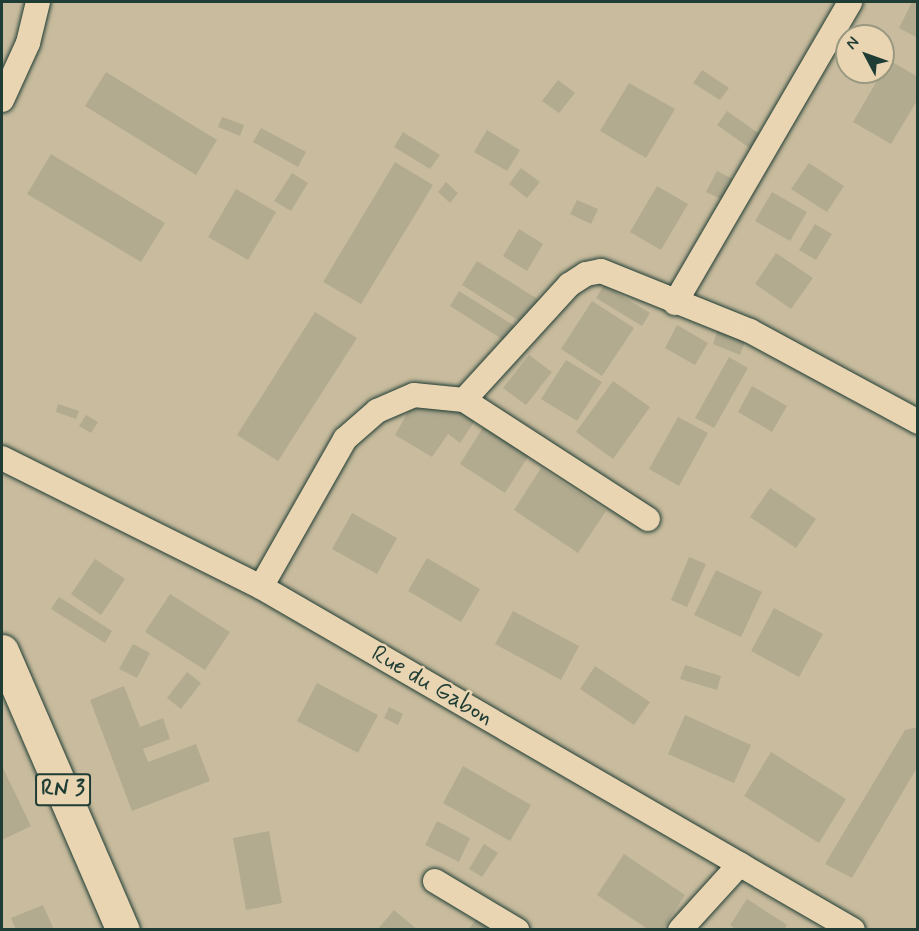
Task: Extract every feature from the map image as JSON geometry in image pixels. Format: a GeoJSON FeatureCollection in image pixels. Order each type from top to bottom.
{"type":"FeatureCollection","features":[{"type":"Feature","properties":{"kind":"highway","name":"RN 3"},"geometry":{"type":"LineString","coordinates":[[2,651],[123,930]]}},
{"type":"Feature","properties":{"kind":"street"},"geometry":{"type":"LineString","coordinates":[[2,100],[28,43],[38,2]]}},
{"type":"Feature","properties":{"kind":"street"},"geometry":{"type":"LineString","coordinates":[[675,303],[850,2]]}},
{"type":"Feature","properties":{"kind":"street"},"geometry":{"type":"LineString","coordinates":[[464,400],[569,285],[586,274],[601,271],[675,303],[750,331],[918,423]]}},
{"type":"Feature","properties":{"kind":"street"},"geometry":{"type":"LineString","coordinates":[[261,587],[345,439],[377,411],[414,395],[464,400],[648,519]]}},
{"type":"Feature","properties":{"kind":"street","name":"Rue du Gabon"},"geometry":{"type":"LineString","coordinates":[[2,458],[261,587],[854,930]]}},
{"type":"Feature","properties":{"kind":"street"},"geometry":{"type":"LineString","coordinates":[[680,930],[740,864]]}},
{"type":"Feature","properties":{"kind":"street"},"geometry":{"type":"LineString","coordinates":[[435,881],[517,930]]}},
{"type":"Feature","properties":{"kind":"shaded area"},"geometry":{"type":"Polygon","coordinates":[[[2,2],[917,2],[917,929],[2,929],[2,2]]]}},
{"type":"Feature","properties":{"kind":"building"},"geometry":{"type":"Polygon","coordinates":[[[912,2],[918,2],[918,38],[899,28],[912,2]]]}},
{"type":"Feature","properties":{"kind":"building"},"geometry":{"type":"Polygon","coordinates":[[[895,64],[918,77],[918,99],[891,144],[853,122],[875,84],[895,84],[895,64]]]}},
{"type":"Feature","properties":{"kind":"building"},"geometry":{"type":"Polygon","coordinates":[[[702,70],[729,88],[720,100],[693,83],[702,70]]]}},
{"type":"Feature","properties":{"kind":"building"},"geometry":{"type":"Polygon","coordinates":[[[106,72],[217,140],[196,175],[85,106],[106,72]]]}},
{"type":"Feature","properties":{"kind":"building"},"geometry":{"type":"Polygon","coordinates":[[[558,80],[575,93],[559,113],[542,101],[558,80]]]}},
{"type":"Feature","properties":{"kind":"building"},"geometry":{"type":"Polygon","coordinates":[[[629,83],[675,109],[646,158],[600,131],[629,83]]]}},
{"type":"Feature","properties":{"kind":"building"},"geometry":{"type":"Polygon","coordinates":[[[727,111],[768,140],[758,154],[717,125],[727,111]]]}},
{"type":"Feature","properties":{"kind":"building"},"geometry":{"type":"Polygon","coordinates":[[[222,117],[244,125],[240,136],[218,127],[222,117]]]}},
{"type":"Feature","properties":{"kind":"building"},"geometry":{"type":"Polygon","coordinates":[[[261,128],[306,152],[298,167],[253,142],[261,128]]]}},
{"type":"Feature","properties":{"kind":"building"},"geometry":{"type":"Polygon","coordinates":[[[487,130],[520,150],[507,171],[474,152],[487,130]]]}},
{"type":"Feature","properties":{"kind":"building"},"geometry":{"type":"Polygon","coordinates":[[[403,132],[440,155],[430,169],[394,147],[403,132]]]}},
{"type":"Feature","properties":{"kind":"building"},"geometry":{"type":"Polygon","coordinates":[[[51,154],[165,223],[141,262],[27,194],[51,154]]]}},
{"type":"Feature","properties":{"kind":"building"},"geometry":{"type":"Polygon","coordinates":[[[395,162],[433,185],[361,304],[323,282],[395,162]]]}},
{"type":"Feature","properties":{"kind":"building"},"geometry":{"type":"Polygon","coordinates":[[[809,163],[844,186],[827,212],[791,189],[809,163]]]}},
{"type":"Feature","properties":{"kind":"building"},"geometry":{"type":"Polygon","coordinates":[[[521,168],[540,182],[527,198],[509,184],[521,168]]]}},
{"type":"Feature","properties":{"kind":"building"},"geometry":{"type":"Polygon","coordinates":[[[717,171],[737,181],[727,202],[706,192],[717,171]]]}},
{"type":"Feature","properties":{"kind":"building"},"geometry":{"type":"Polygon","coordinates":[[[292,173],[308,183],[291,211],[274,201],[292,173]]]}},
{"type":"Feature","properties":{"kind":"building"},"geometry":{"type":"Polygon","coordinates":[[[446,182],[458,193],[450,203],[438,192],[446,182]]]}},
{"type":"Feature","properties":{"kind":"building"},"geometry":{"type":"Polygon","coordinates":[[[657,186],[688,204],[661,250],[630,232],[657,186]]]}},
{"type":"Feature","properties":{"kind":"building"},"geometry":{"type":"Polygon","coordinates":[[[236,189],[276,212],[248,260],[208,237],[236,189]]]}},
{"type":"Feature","properties":{"kind":"building"},"geometry":{"type":"Polygon","coordinates":[[[772,192],[807,212],[790,241],[755,221],[772,192]]]}},
{"type":"Feature","properties":{"kind":"building"},"geometry":{"type":"Polygon","coordinates":[[[577,200],[598,209],[591,224],[570,214],[577,200]]]}},
{"type":"Feature","properties":{"kind":"building"},"geometry":{"type":"Polygon","coordinates":[[[815,224],[832,234],[816,260],[799,250],[815,224]]]}},
{"type":"Feature","properties":{"kind":"building"},"geometry":{"type":"Polygon","coordinates":[[[519,229],[543,244],[527,271],[503,256],[519,229]]]}},
{"type":"Feature","properties":{"kind":"building"},"geometry":{"type":"Polygon","coordinates":[[[776,253],[813,278],[791,309],[755,284],[776,253]]]}},
{"type":"Feature","properties":{"kind":"building"},"geometry":{"type":"Polygon","coordinates":[[[477,261],[539,300],[524,324],[462,285],[477,261]]]}},
{"type":"Feature","properties":{"kind":"building"},"geometry":{"type":"Polygon","coordinates":[[[604,285],[650,313],[642,326],[596,298],[604,285]]]}},
{"type":"Feature","properties":{"kind":"building"},"geometry":{"type":"Polygon","coordinates":[[[459,291],[515,326],[505,341],[450,306],[459,291]]]}},
{"type":"Feature","properties":{"kind":"building"},"geometry":{"type":"Polygon","coordinates":[[[592,301],[634,328],[602,376],[561,349],[592,301]]]}},
{"type":"Feature","properties":{"kind":"building"},"geometry":{"type":"Polygon","coordinates":[[[315,312],[357,338],[278,461],[237,435],[315,312]]]}},
{"type":"Feature","properties":{"kind":"building"},"geometry":{"type":"Polygon","coordinates":[[[677,325],[708,343],[695,365],[665,348],[677,325]]]}},
{"type":"Feature","properties":{"kind":"building"},"geometry":{"type":"Polygon","coordinates":[[[718,329],[746,339],[740,355],[713,344],[718,329]]]}},
{"type":"Feature","properties":{"kind":"building"},"geometry":{"type":"Polygon","coordinates":[[[529,355],[552,372],[526,405],[503,388],[529,355]]]}},
{"type":"Feature","properties":{"kind":"building"},"geometry":{"type":"Polygon","coordinates":[[[729,357],[748,368],[714,428],[695,418],[729,357]]]}},
{"type":"Feature","properties":{"kind":"building"},"geometry":{"type":"Polygon","coordinates":[[[566,360],[602,382],[577,421],[541,399],[566,360]]]}},
{"type":"Feature","properties":{"kind":"building"},"geometry":{"type":"Polygon","coordinates":[[[613,381],[650,407],[613,459],[576,432],[613,381]]]}},
{"type":"Feature","properties":{"kind":"building"},"geometry":{"type":"Polygon","coordinates":[[[752,386],[787,406],[772,432],[738,412],[752,386]]]}},
{"type":"Feature","properties":{"kind":"building"},"geometry":{"type":"Polygon","coordinates":[[[414,401],[451,406],[476,419],[460,443],[448,434],[432,457],[395,435],[414,401]]]}},
{"type":"Feature","properties":{"kind":"building"},"geometry":{"type":"Polygon","coordinates":[[[58,404],[79,411],[76,419],[56,412],[58,404]]]}},
{"type":"Feature","properties":{"kind":"building"},"geometry":{"type":"Polygon","coordinates":[[[86,415],[98,422],[91,433],[79,426],[86,415]]]}},
{"type":"Feature","properties":{"kind":"building"},"geometry":{"type":"Polygon","coordinates":[[[678,417],[708,433],[679,486],[649,469],[678,417]]]}},
{"type":"Feature","properties":{"kind":"building"},"geometry":{"type":"Polygon","coordinates":[[[484,426],[529,455],[505,493],[460,464],[484,426]]]}},
{"type":"Feature","properties":{"kind":"building"},"geometry":{"type":"Polygon","coordinates":[[[541,468],[606,511],[578,553],[514,510],[541,468]]]}},
{"type":"Feature","properties":{"kind":"building"},"geometry":{"type":"Polygon","coordinates":[[[770,488],[816,519],[796,548],[750,517],[770,488]]]}},
{"type":"Feature","properties":{"kind":"building"},"geometry":{"type":"Polygon","coordinates":[[[352,513],[397,538],[377,574],[332,549],[352,513]]]}},
{"type":"Feature","properties":{"kind":"building"},"geometry":{"type":"Polygon","coordinates":[[[689,557],[706,564],[687,607],[671,600],[689,557]]]}},
{"type":"Feature","properties":{"kind":"building"},"geometry":{"type":"Polygon","coordinates":[[[427,558],[480,589],[461,622],[408,591],[427,558]]]}},
{"type":"Feature","properties":{"kind":"building"},"geometry":{"type":"Polygon","coordinates":[[[95,559],[125,579],[101,615],[71,594],[95,559]]]}},
{"type":"Feature","properties":{"kind":"building"},"geometry":{"type":"Polygon","coordinates":[[[716,570],[762,592],[741,637],[694,615],[716,570]]]}},
{"type":"Feature","properties":{"kind":"building"},"geometry":{"type":"Polygon","coordinates":[[[170,594],[230,632],[205,670],[145,632],[170,594]]]}},
{"type":"Feature","properties":{"kind":"building"},"geometry":{"type":"Polygon","coordinates":[[[59,597],[112,631],[105,643],[51,609],[59,597]]]}},
{"type":"Feature","properties":{"kind":"building"},"geometry":{"type":"Polygon","coordinates":[[[774,608],[823,634],[799,677],[751,651],[774,608]]]}},
{"type":"Feature","properties":{"kind":"building"},"geometry":{"type":"Polygon","coordinates":[[[513,611],[579,646],[561,680],[495,644],[513,611]]]}},
{"type":"Feature","properties":{"kind":"building"},"geometry":{"type":"Polygon","coordinates":[[[133,644],[150,653],[137,678],[119,669],[133,644]]]}},
{"type":"Feature","properties":{"kind":"building"},"geometry":{"type":"Polygon","coordinates":[[[685,665],[721,676],[717,690],[680,679],[685,665]]]}},
{"type":"Feature","properties":{"kind":"building"},"geometry":{"type":"Polygon","coordinates":[[[595,666],[650,702],[634,725],[580,689],[595,666]]]}},
{"type":"Feature","properties":{"kind":"building"},"geometry":{"type":"Polygon","coordinates":[[[187,672],[201,683],[181,709],[167,698],[187,672]]]}},
{"type":"Feature","properties":{"kind":"building"},"geometry":{"type":"Polygon","coordinates":[[[317,683],[378,715],[358,753],[297,721],[317,683]]]}},
{"type":"Feature","properties":{"kind":"building"},"geometry":{"type":"Polygon","coordinates":[[[124,686],[140,727],[163,718],[170,739],[143,749],[148,762],[196,744],[210,781],[132,811],[90,700],[124,686]]]}},
{"type":"Feature","properties":{"kind":"building"},"geometry":{"type":"Polygon","coordinates":[[[389,707],[403,714],[398,725],[384,718],[389,707]]]}},
{"type":"Feature","properties":{"kind":"building"},"geometry":{"type":"Polygon","coordinates":[[[685,715],[751,745],[734,783],[668,754],[685,715]]]}},
{"type":"Feature","properties":{"kind":"building"},"geometry":{"type":"Polygon","coordinates":[[[918,727],[918,766],[852,878],[825,864],[905,730],[918,727]]]}},
{"type":"Feature","properties":{"kind":"building"},"geometry":{"type":"Polygon","coordinates":[[[771,752],[846,799],[819,843],[744,796],[771,752]]]}},
{"type":"Feature","properties":{"kind":"building"},"geometry":{"type":"Polygon","coordinates":[[[2,766],[31,826],[2,840],[2,766]]]}},
{"type":"Feature","properties":{"kind":"building"},"geometry":{"type":"Polygon","coordinates":[[[463,766],[531,805],[510,841],[443,803],[463,766]]]}},
{"type":"Feature","properties":{"kind":"building"},"geometry":{"type":"Polygon","coordinates":[[[437,821],[470,838],[459,862],[425,845],[437,821]]]}},
{"type":"Feature","properties":{"kind":"building"},"geometry":{"type":"Polygon","coordinates":[[[269,831],[282,903],[246,910],[233,838],[269,831]]]}},
{"type":"Feature","properties":{"kind":"building"},"geometry":{"type":"Polygon","coordinates":[[[484,844],[498,853],[482,877],[469,869],[484,844]]]}},
{"type":"Feature","properties":{"kind":"building"},"geometry":{"type":"Polygon","coordinates":[[[624,854],[685,895],[662,930],[649,930],[597,895],[624,854]]]}},
{"type":"Feature","properties":{"kind":"building"},"geometry":{"type":"Polygon","coordinates":[[[747,899],[787,925],[784,930],[736,930],[730,925],[747,899]]]}},
{"type":"Feature","properties":{"kind":"building"},"geometry":{"type":"Polygon","coordinates":[[[43,905],[54,930],[16,930],[11,918],[43,905]]]}},
{"type":"Feature","properties":{"kind":"building"},"geometry":{"type":"Polygon","coordinates":[[[394,910],[418,930],[377,930],[394,910]]]}},
{"type":"Feature","properties":{"kind":"building"},"geometry":{"type":"Polygon","coordinates":[[[482,912],[497,930],[468,930],[482,912]]]}}]}
